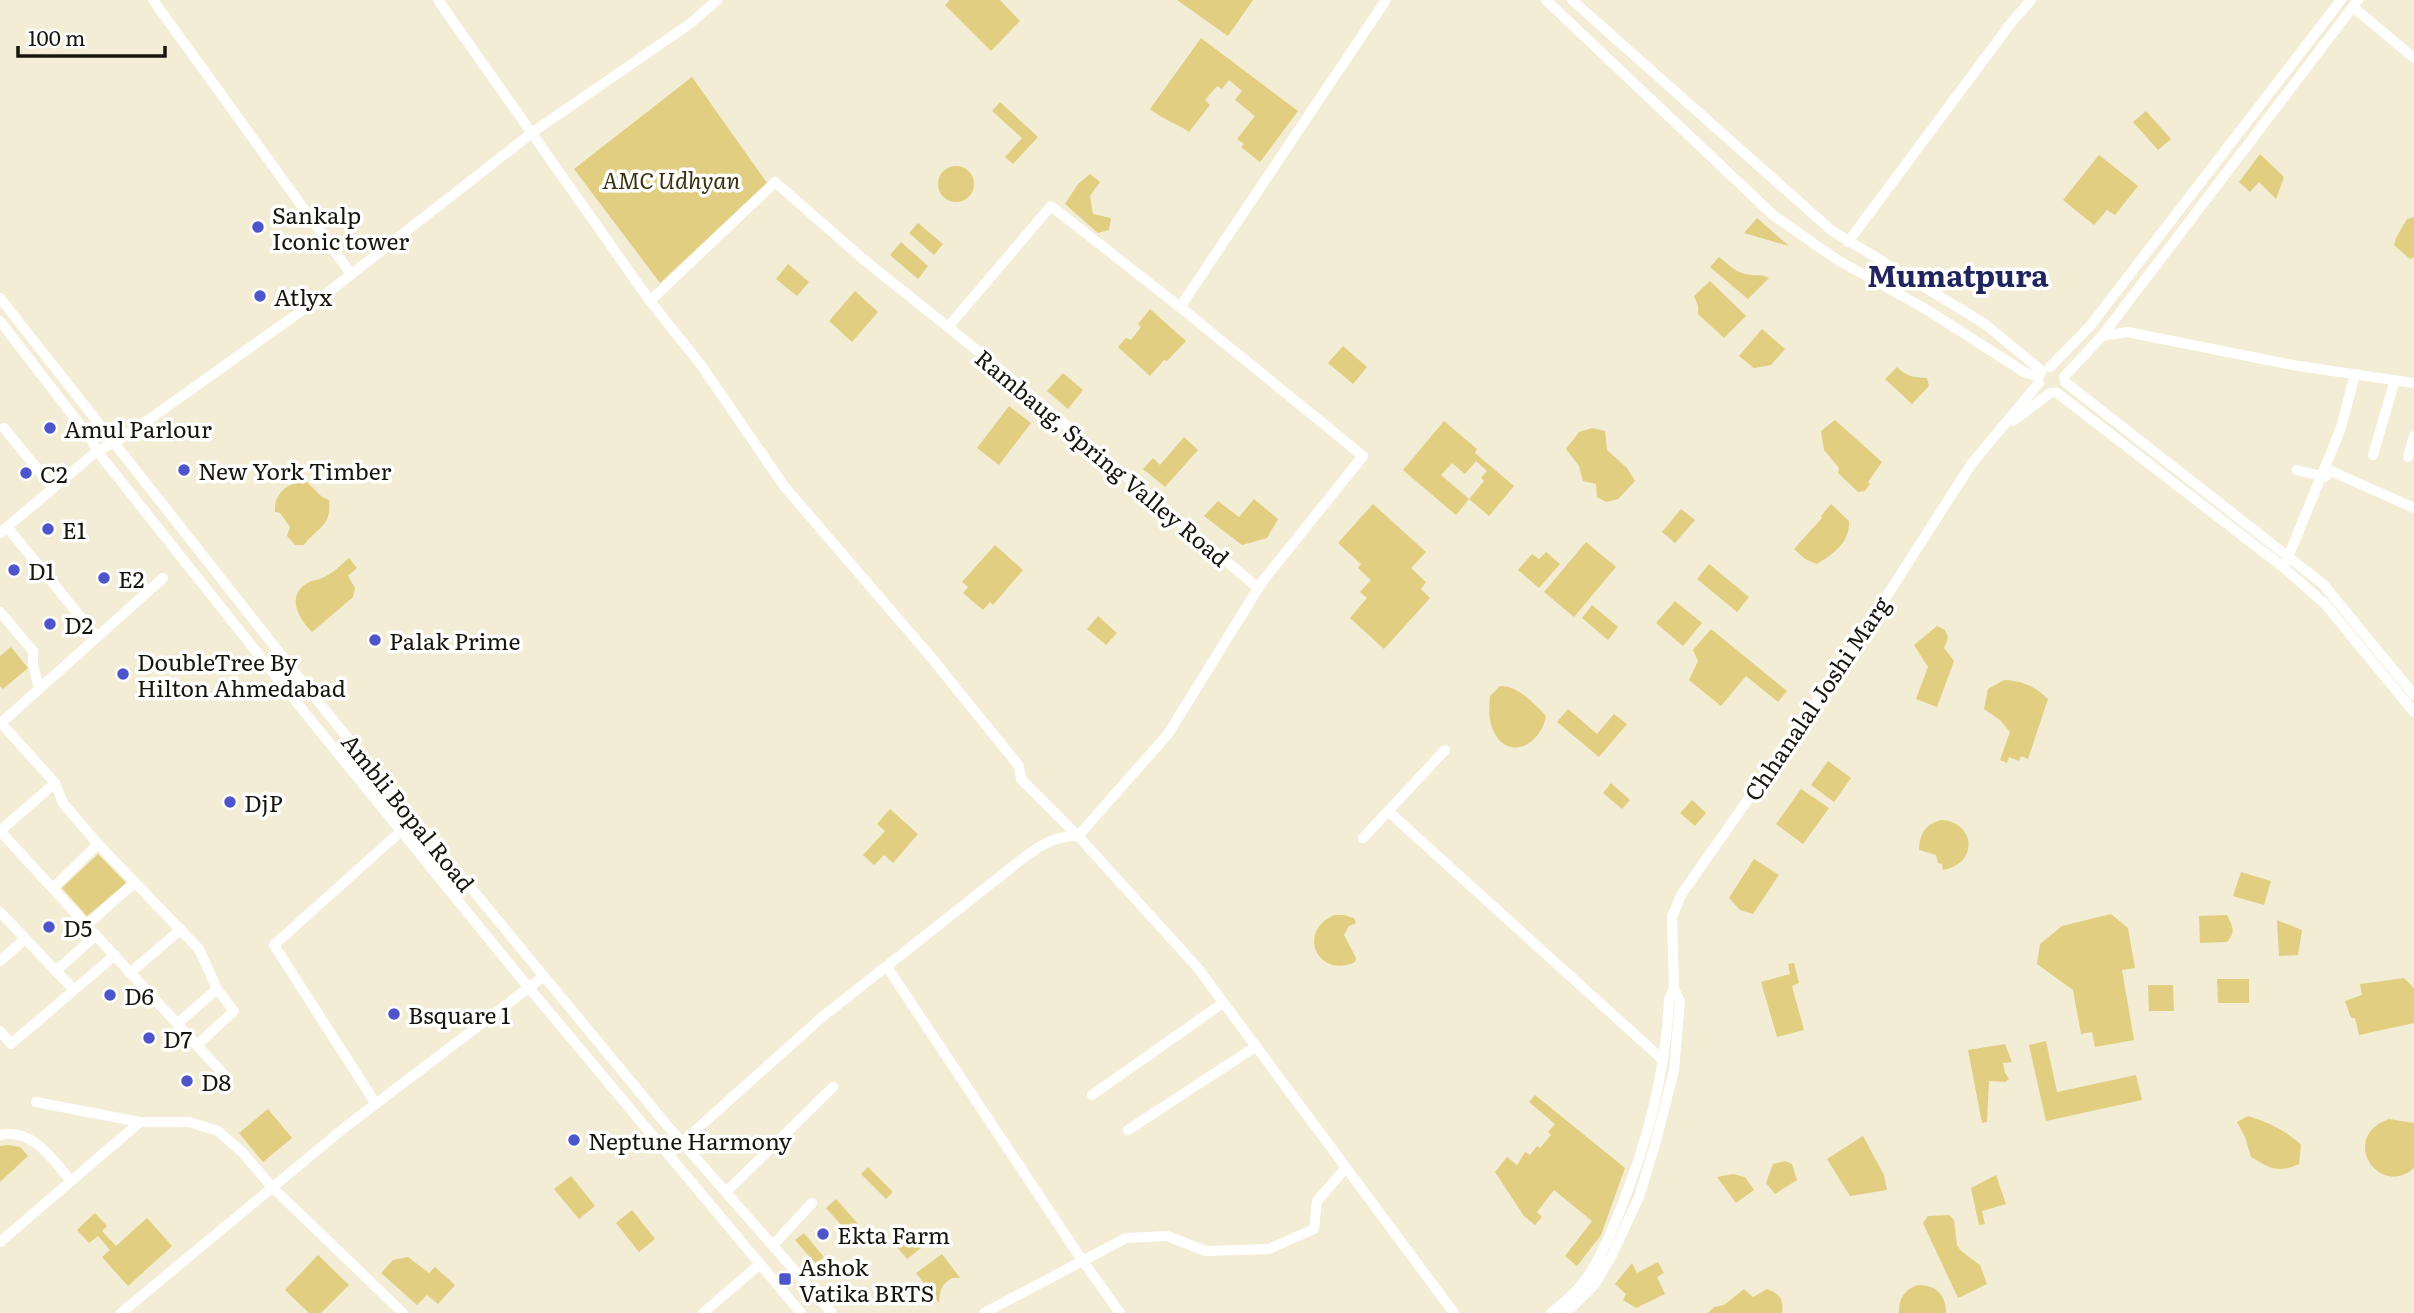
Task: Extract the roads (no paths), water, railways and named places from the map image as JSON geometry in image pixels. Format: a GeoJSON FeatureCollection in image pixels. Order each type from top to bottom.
{"type":"FeatureCollection","features":[{"type":"Feature","properties":{"kind":"street"},"geometry":{"type":"LineString","coordinates":[[153,0],[351,274]]}},
{"type":"Feature","properties":{"kind":"street"},"geometry":{"type":"LineString","coordinates":[[438,0],[650,301],[701,365],[784,486],[930,656],[1019,766],[1021,779],[1197,967],[1454,1313]]}},
{"type":"Feature","properties":{"kind":"street"},"geometry":{"type":"LineString","coordinates":[[97,637],[3,530],[97,451],[114,443],[351,274],[533,132],[691,23],[717,0]]}},
{"type":"Feature","properties":{"kind":"street"},"geometry":{"type":"LineString","coordinates":[[1180,307],[1386,0]]}},
{"type":"Feature","properties":{"kind":"street"},"geometry":{"type":"LineString","coordinates":[[1546,0],[1773,215],[1836,260],[1929,311],[2024,372],[2043,374],[2059,369],[2065,379],[2323,584],[2414,695]]}},
{"type":"Feature","properties":{"kind":"street"},"geometry":{"type":"LineString","coordinates":[[1572,0],[1831,230],[1985,324],[2043,374],[2043,389],[2053,392],[2283,567],[2325,604],[2414,712]]}},
{"type":"Feature","properties":{"kind":"street"},"geometry":{"type":"LineString","coordinates":[[1848,242],[2031,0]]}},
{"type":"Feature","properties":{"kind":"street","name":"Chhanalal Joshi Marg"},"geometry":{"type":"LineString","coordinates":[[1566,1313],[1612,1255],[1639,1197],[1656,1142],[1674,1069],[1680,1001],[1674,989],[1672,917],[1681,895],[1843,664],[1972,463],[2007,423],[2043,374],[2090,326],[2341,0]]}},
{"type":"Feature","properties":{"kind":"street"},"geometry":{"type":"LineString","coordinates":[[2053,392],[2062,388],[2065,379],[2102,336],[2355,4],[2414,58]]}},
{"type":"Feature","properties":{"kind":"street","name":"Rambaug, Spring Valley Road"},"geometry":{"type":"LineString","coordinates":[[650,301],[775,182],[863,259],[948,327],[1258,588]]}},
{"type":"Feature","properties":{"kind":"street"},"geometry":{"type":"LineString","coordinates":[[668,1154],[821,1018],[1035,849],[1054,839],[1077,836],[1168,734],[1258,588],[1363,456],[1051,206],[948,327]]}},
{"type":"Feature","properties":{"kind":"street","name":"Ambli Bopal Road"},"geometry":{"type":"LineString","coordinates":[[0,298],[321,705],[681,1142],[832,1313]]}},
{"type":"Feature","properties":{"kind":"street","name":"Ambli Bopal Road"},"geometry":{"type":"LineString","coordinates":[[0,321],[91,439],[97,451],[401,831],[801,1313]]}},
{"type":"Feature","properties":{"kind":"street"},"geometry":{"type":"LineString","coordinates":[[2102,336],[2127,332],[2292,365],[2414,383]]}},
{"type":"Feature","properties":{"kind":"street"},"geometry":{"type":"LineString","coordinates":[[2283,567],[2341,428],[2355,374]]}},
{"type":"Feature","properties":{"kind":"street"},"geometry":{"type":"LineString","coordinates":[[2372,455],[2395,380]]}},
{"type":"Feature","properties":{"kind":"street","name":"Chhanalal Joshi Marg"},"geometry":{"type":"LineString","coordinates":[[2007,423],[2053,392]]}},
{"type":"Feature","properties":{"kind":"street"},"geometry":{"type":"LineString","coordinates":[[4,428],[53,488]]}},
{"type":"Feature","properties":{"kind":"street"},"geometry":{"type":"LineString","coordinates":[[2408,457],[2414,436]]}},
{"type":"Feature","properties":{"kind":"street"},"geometry":{"type":"LineString","coordinates":[[2297,470],[2321,478],[2331,471],[2414,508]]}},
{"type":"Feature","properties":{"kind":"street"},"geometry":{"type":"LineString","coordinates":[[163,578],[1,723],[55,783],[63,803],[98,844],[199,949],[217,989],[234,1011],[197,1045]]}},
{"type":"Feature","properties":{"kind":"street"},"geometry":{"type":"LineString","coordinates":[[0,612],[33,651],[39,689]]}},
{"type":"Feature","properties":{"kind":"street"},"geometry":{"type":"LineString","coordinates":[[1363,838],[1445,750]]}},
{"type":"Feature","properties":{"kind":"street"},"geometry":{"type":"LineString","coordinates":[[55,783],[0,831],[227,1078]]}},
{"type":"Feature","properties":{"kind":"street"},"geometry":{"type":"LineString","coordinates":[[1389,812],[1663,1060]]}},
{"type":"Feature","properties":{"kind":"street"},"geometry":{"type":"LineString","coordinates":[[376,1104],[274,945],[401,831]]}},
{"type":"Feature","properties":{"kind":"street"},"geometry":{"type":"LineString","coordinates":[[53,888],[98,844]]}},
{"type":"Feature","properties":{"kind":"street"},"geometry":{"type":"LineString","coordinates":[[87,925],[135,882]]}},
{"type":"Feature","properties":{"kind":"street"},"geometry":{"type":"LineString","coordinates":[[0,912],[73,989]]}},
{"type":"Feature","properties":{"kind":"street"},"geometry":{"type":"LineString","coordinates":[[131,972],[181,929]]}},
{"type":"Feature","properties":{"kind":"street"},"geometry":{"type":"LineString","coordinates":[[56,971],[96,935]]}},
{"type":"Feature","properties":{"kind":"street"},"geometry":{"type":"LineString","coordinates":[[0,961],[25,939]]}},
{"type":"Feature","properties":{"kind":"street"},"geometry":{"type":"LineString","coordinates":[[0,1031],[11,1044],[115,955]]}},
{"type":"Feature","properties":{"kind":"street"},"geometry":{"type":"LineString","coordinates":[[887,967],[1120,1313]]}},
{"type":"Feature","properties":{"kind":"street"},"geometry":{"type":"LineString","coordinates":[[121,1313],[272,1186],[544,976]]}},
{"type":"Feature","properties":{"kind":"street"},"geometry":{"type":"LineString","coordinates":[[177,1024],[217,989]]}},
{"type":"Feature","properties":{"kind":"street","name":"Chhanalal Joshi Marg"},"geometry":{"type":"LineString","coordinates":[[1551,1313],[1589,1284],[1634,1176],[1652,1116],[1663,1060],[1669,999],[1674,989]]}},
{"type":"Feature","properties":{"kind":"street"},"geometry":{"type":"LineString","coordinates":[[1092,1095],[1223,1003]]}},
{"type":"Feature","properties":{"kind":"street"},"geometry":{"type":"LineString","coordinates":[[1128,1130],[1255,1047]]}},
{"type":"Feature","properties":{"kind":"street"},"geometry":{"type":"LineString","coordinates":[[726,1192],[833,1087]]}},
{"type":"Feature","properties":{"kind":"street"},"geometry":{"type":"LineString","coordinates":[[36,1102],[140,1122],[188,1122],[218,1131],[403,1313]]}},
{"type":"Feature","properties":{"kind":"street"},"geometry":{"type":"LineString","coordinates":[[0,1242],[140,1122]]}},
{"type":"Feature","properties":{"kind":"street"},"geometry":{"type":"LineString","coordinates":[[0,1135],[25,1137],[38,1143],[71,1181]]}},
{"type":"Feature","properties":{"kind":"street"},"geometry":{"type":"LineString","coordinates":[[984,1313],[1126,1238],[1167,1236],[1206,1251],[1269,1249],[1314,1229],[1317,1201],[1345,1169]]}},
{"type":"Feature","properties":{"kind":"street"},"geometry":{"type":"LineString","coordinates":[[773,1245],[812,1203]]}},
{"type":"Feature","properties":{"kind":"street"},"geometry":{"type":"LineString","coordinates":[[703,1313],[760,1264]]}},
{"type":"Feature","properties":{"kind":"place","name":"Sankalp Iconic tower"},"geometry":{"type":"Point","coordinates":[258,227]}},
{"type":"Feature","properties":{"kind":"place","name":"Atlyx"},"geometry":{"type":"Point","coordinates":[260,296]}},
{"type":"Feature","properties":{"kind":"place","name":"Amul Parlour"},"geometry":{"type":"Point","coordinates":[50,428]}},
{"type":"Feature","properties":{"kind":"place","name":"New York Timber"},"geometry":{"type":"Point","coordinates":[184,470]}},
{"type":"Feature","properties":{"kind":"place","name":"C2"},"geometry":{"type":"Point","coordinates":[26,473]}},
{"type":"Feature","properties":{"kind":"place","name":"E1"},"geometry":{"type":"Point","coordinates":[48,529]}},
{"type":"Feature","properties":{"kind":"place","name":"D1"},"geometry":{"type":"Point","coordinates":[14,570]}},
{"type":"Feature","properties":{"kind":"place","name":"E2"},"geometry":{"type":"Point","coordinates":[104,578]}},
{"type":"Feature","properties":{"kind":"place","name":"D2"},"geometry":{"type":"Point","coordinates":[50,624]}},
{"type":"Feature","properties":{"kind":"place","name":"Palak Prime"},"geometry":{"type":"Point","coordinates":[375,640]}},
{"type":"Feature","properties":{"kind":"place","name":"DoubleTree By Hilton Ahmedabad"},"geometry":{"type":"Point","coordinates":[123,674]}},
{"type":"Feature","properties":{"kind":"place","name":"DjP"},"geometry":{"type":"Point","coordinates":[230,802]}},
{"type":"Feature","properties":{"kind":"place","name":"D5"},"geometry":{"type":"Point","coordinates":[49,927]}},
{"type":"Feature","properties":{"kind":"place","name":"D6"},"geometry":{"type":"Point","coordinates":[110,995]}},
{"type":"Feature","properties":{"kind":"place","name":"Bsquare 1"},"geometry":{"type":"Point","coordinates":[394,1014]}},
{"type":"Feature","properties":{"kind":"place","name":"D7"},"geometry":{"type":"Point","coordinates":[149,1038]}},
{"type":"Feature","properties":{"kind":"place","name":"D8"},"geometry":{"type":"Point","coordinates":[187,1081]}},
{"type":"Feature","properties":{"kind":"place","name":"Neptune Harmony"},"geometry":{"type":"Point","coordinates":[574,1140]}},
{"type":"Feature","properties":{"kind":"place","name":"Ekta Farm"},"geometry":{"type":"Point","coordinates":[823,1234]}},
{"type":"Feature","properties":{"kind":"place","name":"Ashok Vatika BRTS"},"geometry":{"type":"Point","coordinates":[785,1279]}},
{"type":"Feature","properties":{"kind":"district","name":"Mumatpura"},"geometry":{"type":"Point","coordinates":[1958,274]}},
{"type":"Feature","properties":{"kind":"park label","name":"AMC Udhyan"},"geometry":{"type":"Point","coordinates":[671,179]}}]}
